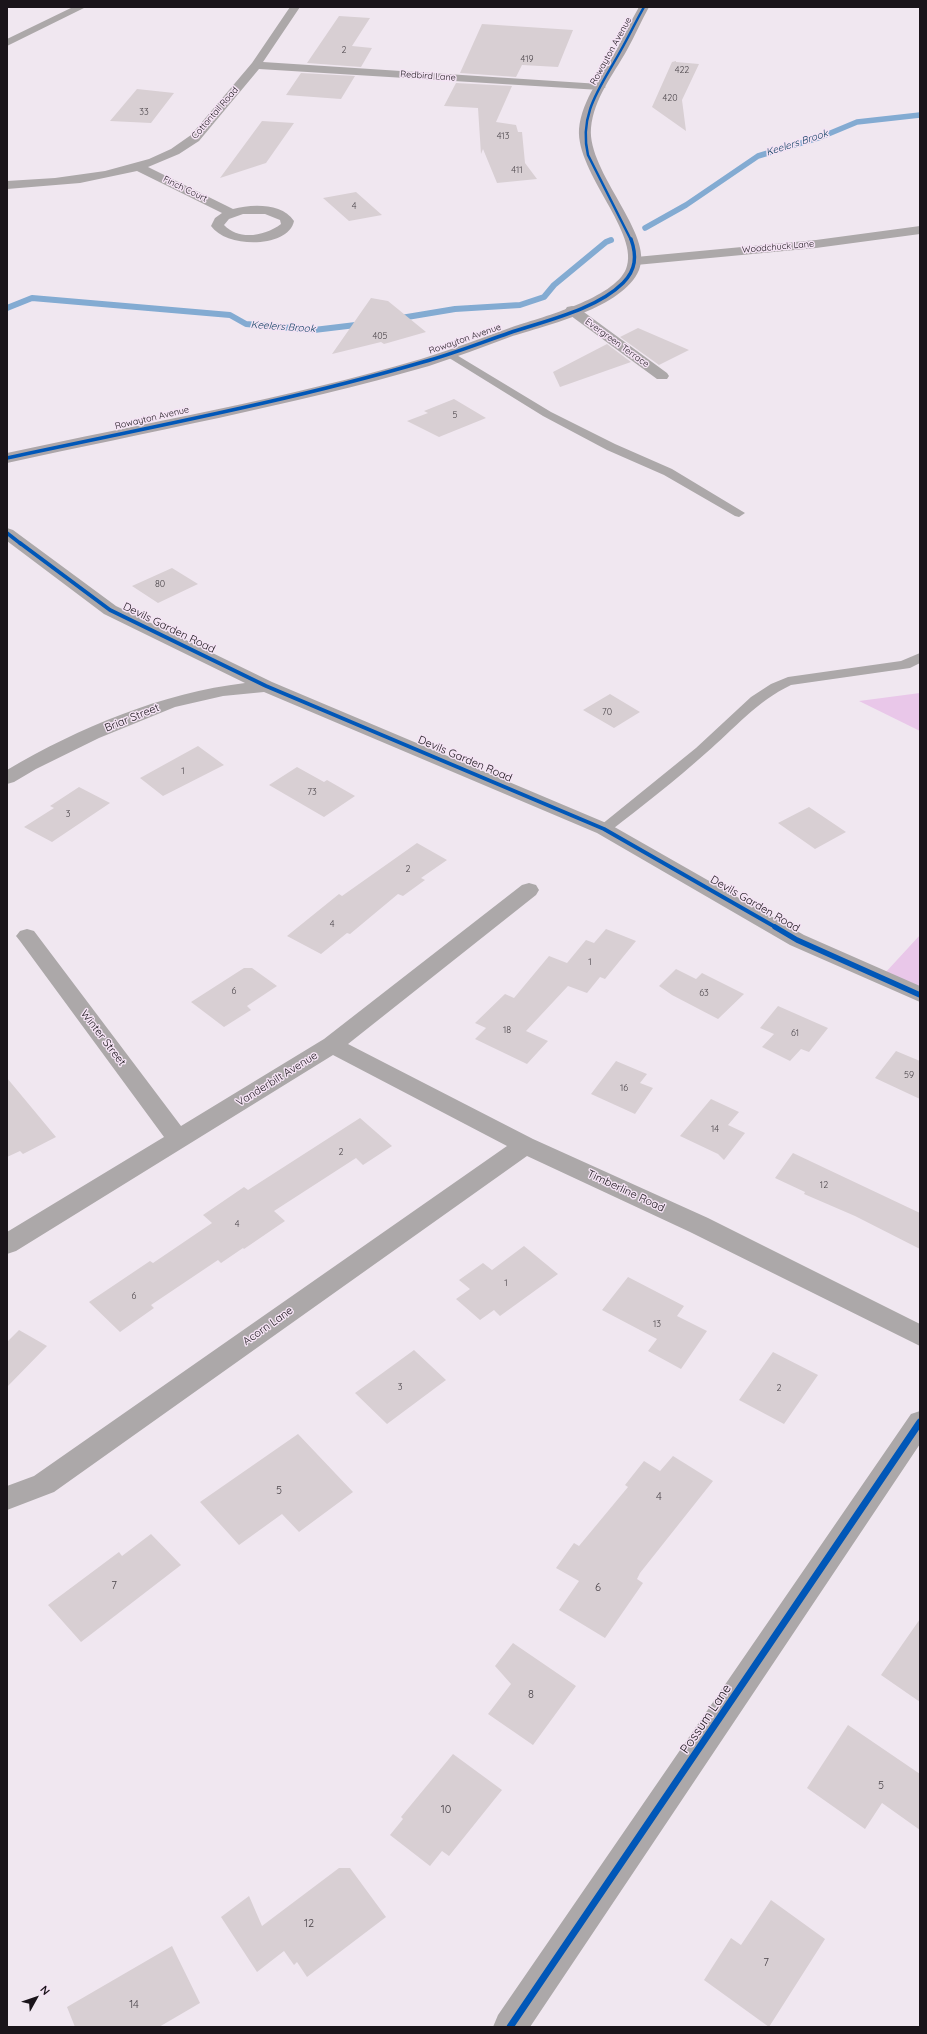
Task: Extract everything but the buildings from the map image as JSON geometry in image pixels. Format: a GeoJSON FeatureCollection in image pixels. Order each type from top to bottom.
{"type":"FeatureCollection","features":[{"type":"Feature","properties":{"kind":"street"},"geometry":{"type":"LineString","coordinates":[[7,43],[81,7]]}},
{"type":"Feature","properties":{"kind":"street","name":"Cottontail Road"},"geometry":{"type":"LineString","coordinates":[[7,185],[78,179],[137,166],[183,147],[195,138],[256,65],[295,7]]}},
{"type":"Feature","properties":{"kind":"street","name":"Rowayton Avenue"},"geometry":{"type":"LineString","coordinates":[[7,458],[344,383],[450,354],[572,310],[616,290],[633,270],[636,261],[630,239],[593,166],[585,140],[586,124],[591,106],[600,87],[644,7]]}},
{"type":"Feature","properties":{"kind":"street","name":"Redbird Lane"},"geometry":{"type":"LineString","coordinates":[[256,65],[600,87]]}},
{"type":"Feature","properties":{"kind":"street","name":"Finch Court"},"geometry":{"type":"LineString","coordinates":[[137,166],[232,213]]}},
{"type":"Feature","properties":{"kind":"street"},"geometry":{"type":"LineString","coordinates":[[256,210],[272,212],[284,217],[288,222],[287,226],[278,233],[262,238],[227,235],[220,231],[217,226],[218,221],[223,216],[232,213],[256,210]]}},
{"type":"Feature","properties":{"kind":"street","name":"Woodchuck Lane"},"geometry":{"type":"LineString","coordinates":[[636,261],[831,242],[920,230]]}},
{"type":"Feature","properties":{"kind":"street","name":"Evergreen Terrace"},"geometry":{"type":"LineString","coordinates":[[572,310],[662,376]]}},
{"type":"Feature","properties":{"kind":"street","name":"Devils Garden Road"},"geometry":{"type":"LineString","coordinates":[[7,534],[110,610],[266,686],[604,829],[797,940],[920,995]]}},
{"type":"Feature","properties":{"kind":"street","name":"Briar Street"},"geometry":{"type":"LineString","coordinates":[[7,778],[29,765],[92,734],[169,703],[223,691],[266,686]]}},
{"type":"Feature","properties":{"kind":"street","name":"Vanderbilt Avenue"},"geometry":{"type":"LineString","coordinates":[[7,1244],[332,1045],[530,890]]}},
{"type":"Feature","properties":{"kind":"street","name":"Winter Street"},"geometry":{"type":"LineString","coordinates":[[27,936],[179,1140]]}},
{"type":"Feature","properties":{"kind":"street","name":"Timberline Road"},"geometry":{"type":"LineString","coordinates":[[332,1045],[525,1145],[699,1225],[920,1336]]}},
{"type":"Feature","properties":{"kind":"street","name":"Acorn Lane"},"geometry":{"type":"LineString","coordinates":[[7,1498],[44,1484],[525,1145]]}},
{"type":"Feature","properties":{"kind":"street","name":"Possum Lane"},"geometry":{"type":"LineString","coordinates":[[510,2027],[920,1422]]}},
{"type":"Feature","properties":{"kind":"lane"},"geometry":{"type":"LineString","coordinates":[[450,354],[547,414],[611,447],[668,472],[739,513]]}},
{"type":"Feature","properties":{"kind":"lane"},"geometry":{"type":"LineString","coordinates":[[604,829],[714,739],[753,700],[771,688],[788,681],[905,665],[920,657]]}},
{"type":"Feature","properties":{"kind":"shaded area"},"geometry":{"type":"Polygon","coordinates":[[[920,693],[920,731],[859,701],[920,693]]]}},
{"type":"Feature","properties":{"kind":"shaded area"},"geometry":{"type":"Polygon","coordinates":[[[920,935],[920,987],[885,973],[920,935]]]}},
{"type":"Feature","properties":{"kind":"waterway","name":"Keelers Brook"},"geometry":{"type":"LineString","coordinates":[[645,228],[686,205],[758,156],[821,137],[857,122],[920,115]]}},
{"type":"Feature","properties":{"kind":"waterway","name":"Keelers Brook"},"geometry":{"type":"LineString","coordinates":[[395,319],[455,309],[520,305],[544,297],[554,285],[606,242],[611,240]]}},
{"type":"Feature","properties":{"kind":"waterway","name":"Keelers Brook"},"geometry":{"type":"LineString","coordinates":[[7,308],[32,298],[230,315],[246,324],[314,330],[364,324]]}},
{"type":"Feature","properties":{"kind":"cycle path"},"geometry":{"type":"LineString","coordinates":[[7,458],[269,402],[373,376],[436,358],[582,308],[606,296],[616,289],[631,273],[634,267],[635,255],[624,224],[588,155],[585,141],[585,128],[587,116],[596,93],[622,49],[644,7]]}},
{"type":"Feature","properties":{"kind":"cycle path"},"geometry":{"type":"LineString","coordinates":[[7,533],[110,610],[266,686],[604,829],[797,940],[920,995]]}},
{"type":"Feature","properties":{"kind":"cycle path"},"geometry":{"type":"LineString","coordinates":[[510,2027],[920,1422]]}}]}
